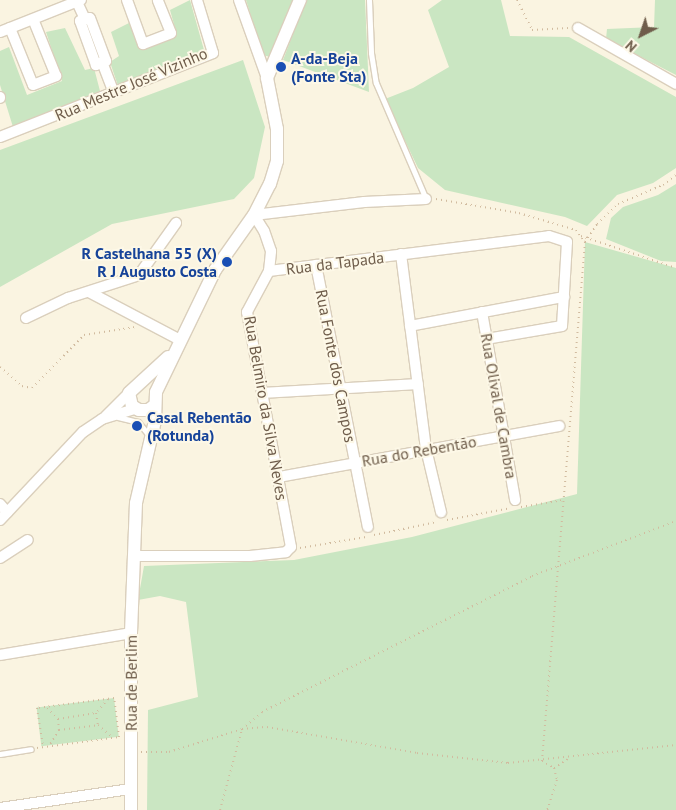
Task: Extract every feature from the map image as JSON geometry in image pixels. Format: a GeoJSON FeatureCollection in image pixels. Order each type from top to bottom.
{"type":"FeatureCollection","features":[{"type":"Feature","properties":{"kind":"street"},"geometry":{"type":"LineString","coordinates":[[127,0],[143,44],[171,33],[158,0]]}},
{"type":"Feature","properties":{"kind":"street","name":"Rua Mestre José Vizinho"},"geometry":{"type":"LineString","coordinates":[[0,137],[213,53],[197,0]]}},
{"type":"Feature","properties":{"kind":"street"},"geometry":{"type":"LineString","coordinates":[[102,419],[145,408],[156,392],[172,354],[215,270],[254,215],[270,184],[276,161],[278,129],[267,78],[239,0]]}},
{"type":"Feature","properties":{"kind":"street"},"geometry":{"type":"LineString","coordinates":[[267,78],[300,0]]}},
{"type":"Feature","properties":{"kind":"street"},"geometry":{"type":"LineString","coordinates":[[0,32],[33,19],[61,4],[79,1],[85,20],[90,18],[106,61],[102,62],[114,93]]}},
{"type":"Feature","properties":{"kind":"street"},"geometry":{"type":"LineString","coordinates":[[10,28],[33,86],[56,76],[33,19]]}},
{"type":"Feature","properties":{"kind":"street"},"geometry":{"type":"LineString","coordinates":[[578,28],[676,84]]}},
{"type":"Feature","properties":{"kind":"street"},"geometry":{"type":"LineString","coordinates":[[254,215],[364,202],[426,199]]}},
{"type":"Feature","properties":{"kind":"street","name":"Rua Belmiro da Silva Neves"},"geometry":{"type":"LineString","coordinates":[[254,215],[264,231],[270,251],[269,271],[247,312],[279,478],[290,550]]}},
{"type":"Feature","properties":{"kind":"street"},"geometry":{"type":"LineString","coordinates":[[26,318],[68,298],[139,275],[176,223]]}},
{"type":"Feature","properties":{"kind":"street","name":"Rua da Tapada"},"geometry":{"type":"LineString","coordinates":[[269,271],[549,236],[567,242],[564,297]]}},
{"type":"Feature","properties":{"kind":"street"},"geometry":{"type":"LineString","coordinates":[[401,254],[426,449],[441,512]]}},
{"type":"Feature","properties":{"kind":"street","name":"Rua Fonte dos Campos"},"geometry":{"type":"LineString","coordinates":[[316,265],[368,527]]}},
{"type":"Feature","properties":{"kind":"street"},"geometry":{"type":"LineString","coordinates":[[89,292],[180,340]]}},
{"type":"Feature","properties":{"kind":"street"},"geometry":{"type":"LineString","coordinates":[[410,326],[564,297],[562,326],[487,339]]}},
{"type":"Feature","properties":{"kind":"street","name":"Rua Olival de Cambra"},"geometry":{"type":"LineString","coordinates":[[482,312],[515,500]]}},
{"type":"Feature","properties":{"kind":"street"},"geometry":{"type":"LineString","coordinates":[[2,512],[83,432],[102,419],[134,386],[142,383],[172,354]]}},
{"type":"Feature","properties":{"kind":"street"},"geometry":{"type":"LineString","coordinates":[[142,383],[150,385],[156,392]]}},
{"type":"Feature","properties":{"kind":"street"},"geometry":{"type":"LineString","coordinates":[[262,393],[418,384]]}},
{"type":"Feature","properties":{"kind":"street"},"geometry":{"type":"LineString","coordinates":[[129,393],[130,402],[145,408]]}},
{"type":"Feature","properties":{"kind":"street"},"geometry":{"type":"LineString","coordinates":[[145,408],[151,437]]}},
{"type":"Feature","properties":{"kind":"street","name":"Rua do Rebentão"},"geometry":{"type":"LineString","coordinates":[[279,478],[426,449],[558,426]]}},
{"type":"Feature","properties":{"kind":"street","name":"Rua de Berlim"},"geometry":{"type":"LineString","coordinates":[[131,810],[131,633],[136,503],[151,437]]}},
{"type":"Feature","properties":{"kind":"street"},"geometry":{"type":"LineString","coordinates":[[0,558],[28,540]]}},
{"type":"Feature","properties":{"kind":"street"},"geometry":{"type":"LineString","coordinates":[[134,556],[250,556],[290,550]]}},
{"type":"Feature","properties":{"kind":"street"},"geometry":{"type":"LineString","coordinates":[[0,655],[131,633]]}},
{"type":"Feature","properties":{"kind":"street"},"geometry":{"type":"LineString","coordinates":[[0,808],[131,789]]}},
{"type":"Feature","properties":{"kind":"lane"},"geometry":{"type":"LineString","coordinates":[[369,0],[371,53],[376,83],[426,199]]}},
{"type":"Feature","properties":{"kind":"lane"},"geometry":{"type":"LineString","coordinates":[[102,419],[132,418],[143,425],[151,437]]}},
{"type":"Feature","properties":{"kind":"lane"},"geometry":{"type":"LineString","coordinates":[[0,754],[31,749]]}},
{"type":"Feature","properties":{"kind":"path"},"geometry":{"type":"LineString","coordinates":[[517,0],[532,30],[578,28]]}},
{"type":"Feature","properties":{"kind":"path"},"geometry":{"type":"LineString","coordinates":[[542,761],[586,237],[618,204],[663,185],[676,175]]}},
{"type":"Feature","properties":{"kind":"path"},"geometry":{"type":"LineString","coordinates":[[426,199],[459,201],[519,213],[576,230],[585,242]]}},
{"type":"Feature","properties":{"kind":"path"},"geometry":{"type":"LineString","coordinates":[[580,235],[676,268]]}},
{"type":"Feature","properties":{"kind":"path"},"geometry":{"type":"LineString","coordinates":[[0,367],[22,386],[32,388],[84,335],[150,325]]}},
{"type":"Feature","properties":{"kind":"path"},"geometry":{"type":"LineString","coordinates":[[290,550],[563,500]]}},
{"type":"Feature","properties":{"kind":"path"},"geometry":{"type":"LineString","coordinates":[[220,810],[242,729],[262,712],[379,650],[462,614],[532,576],[558,568],[676,521]]}},
{"type":"Feature","properties":{"kind":"path"},"geometry":{"type":"LineString","coordinates":[[114,698],[119,737],[43,747],[37,708],[46,707],[114,698]]}},
{"type":"Feature","properties":{"kind":"path"},"geometry":{"type":"LineString","coordinates":[[58,719],[96,713],[109,699]]}},
{"type":"Feature","properties":{"kind":"path"},"geometry":{"type":"LineString","coordinates":[[46,707],[58,719],[59,730],[50,746]]}},
{"type":"Feature","properties":{"kind":"path"},"geometry":{"type":"LineString","coordinates":[[96,713],[98,725],[113,738]]}},
{"type":"Feature","properties":{"kind":"path"},"geometry":{"type":"LineString","coordinates":[[59,730],[98,725]]}},
{"type":"Feature","properties":{"kind":"path"},"geometry":{"type":"LineString","coordinates":[[131,751],[169,752],[242,729],[267,727],[417,753],[508,763],[542,761],[676,745]]}},
{"type":"Feature","properties":{"kind":"path"},"geometry":{"type":"LineString","coordinates":[[554,768],[570,758]]}},
{"type":"Feature","properties":{"kind":"path"},"geometry":{"type":"LineString","coordinates":[[542,761],[554,768],[557,780],[547,810]]}},
{"type":"Feature","properties":{"kind":"green space"},"geometry":{"type":"Polygon","coordinates":[[[190,0],[204,50],[118,86],[110,62],[119,56],[111,32],[131,22],[141,48],[177,35],[170,10],[190,0]]]}},
{"type":"Feature","properties":{"kind":"green space"},"geometry":{"type":"Polygon","coordinates":[[[246,0],[294,0],[270,57],[263,55],[246,0]]]}},
{"type":"Feature","properties":{"kind":"green space"},"geometry":{"type":"Polygon","coordinates":[[[306,0],[365,0],[369,92],[283,60],[306,0]]]}},
{"type":"Feature","properties":{"kind":"green space"},"geometry":{"type":"Polygon","coordinates":[[[442,0],[501,0],[510,36],[569,37],[676,97],[676,168],[653,183],[617,195],[587,226],[565,217],[445,190],[418,168],[385,99],[413,88],[449,67],[428,10],[442,0]]]}},
{"type":"Feature","properties":{"kind":"green space"},"geometry":{"type":"Polygon","coordinates":[[[655,0],[676,0],[676,75],[606,39],[607,29],[654,27],[655,0]]]}},
{"type":"Feature","properties":{"kind":"green space"},"geometry":{"type":"Polygon","coordinates":[[[65,28],[85,70],[94,68],[100,91],[13,127],[0,85],[0,51],[9,47],[27,95],[62,81],[46,32],[65,28]]]}},
{"type":"Feature","properties":{"kind":"green space"},"geometry":{"type":"Polygon","coordinates":[[[243,60],[265,127],[254,178],[234,199],[112,224],[0,287],[0,150],[243,60]]]}},
{"type":"Feature","properties":{"kind":"green space"},"geometry":{"type":"Polygon","coordinates":[[[676,184],[676,262],[661,261],[606,239],[611,218],[623,207],[658,195],[676,184]]]}},
{"type":"Feature","properties":{"kind":"green space"},"geometry":{"type":"Polygon","coordinates":[[[585,242],[676,268],[676,810],[147,810],[148,710],[198,697],[186,602],[160,596],[138,600],[144,566],[294,560],[412,537],[577,494],[585,242]]]}},
{"type":"Feature","properties":{"kind":"green space"},"geometry":{"type":"Polygon","coordinates":[[[114,698],[119,737],[41,746],[37,708],[114,698]]]}},
{"type":"Feature","properties":{"kind":"place","name":"A-da-Beja (Fonte Sta)"},"geometry":{"type":"Point","coordinates":[281,67]}},
{"type":"Feature","properties":{"kind":"place","name":"R Castelhana 55 (X) R J Augusto Costa"},"geometry":{"type":"Point","coordinates":[227,262]}},
{"type":"Feature","properties":{"kind":"place","name":"Casal Rebentão (Rotunda)"},"geometry":{"type":"Point","coordinates":[137,426]}}]}
